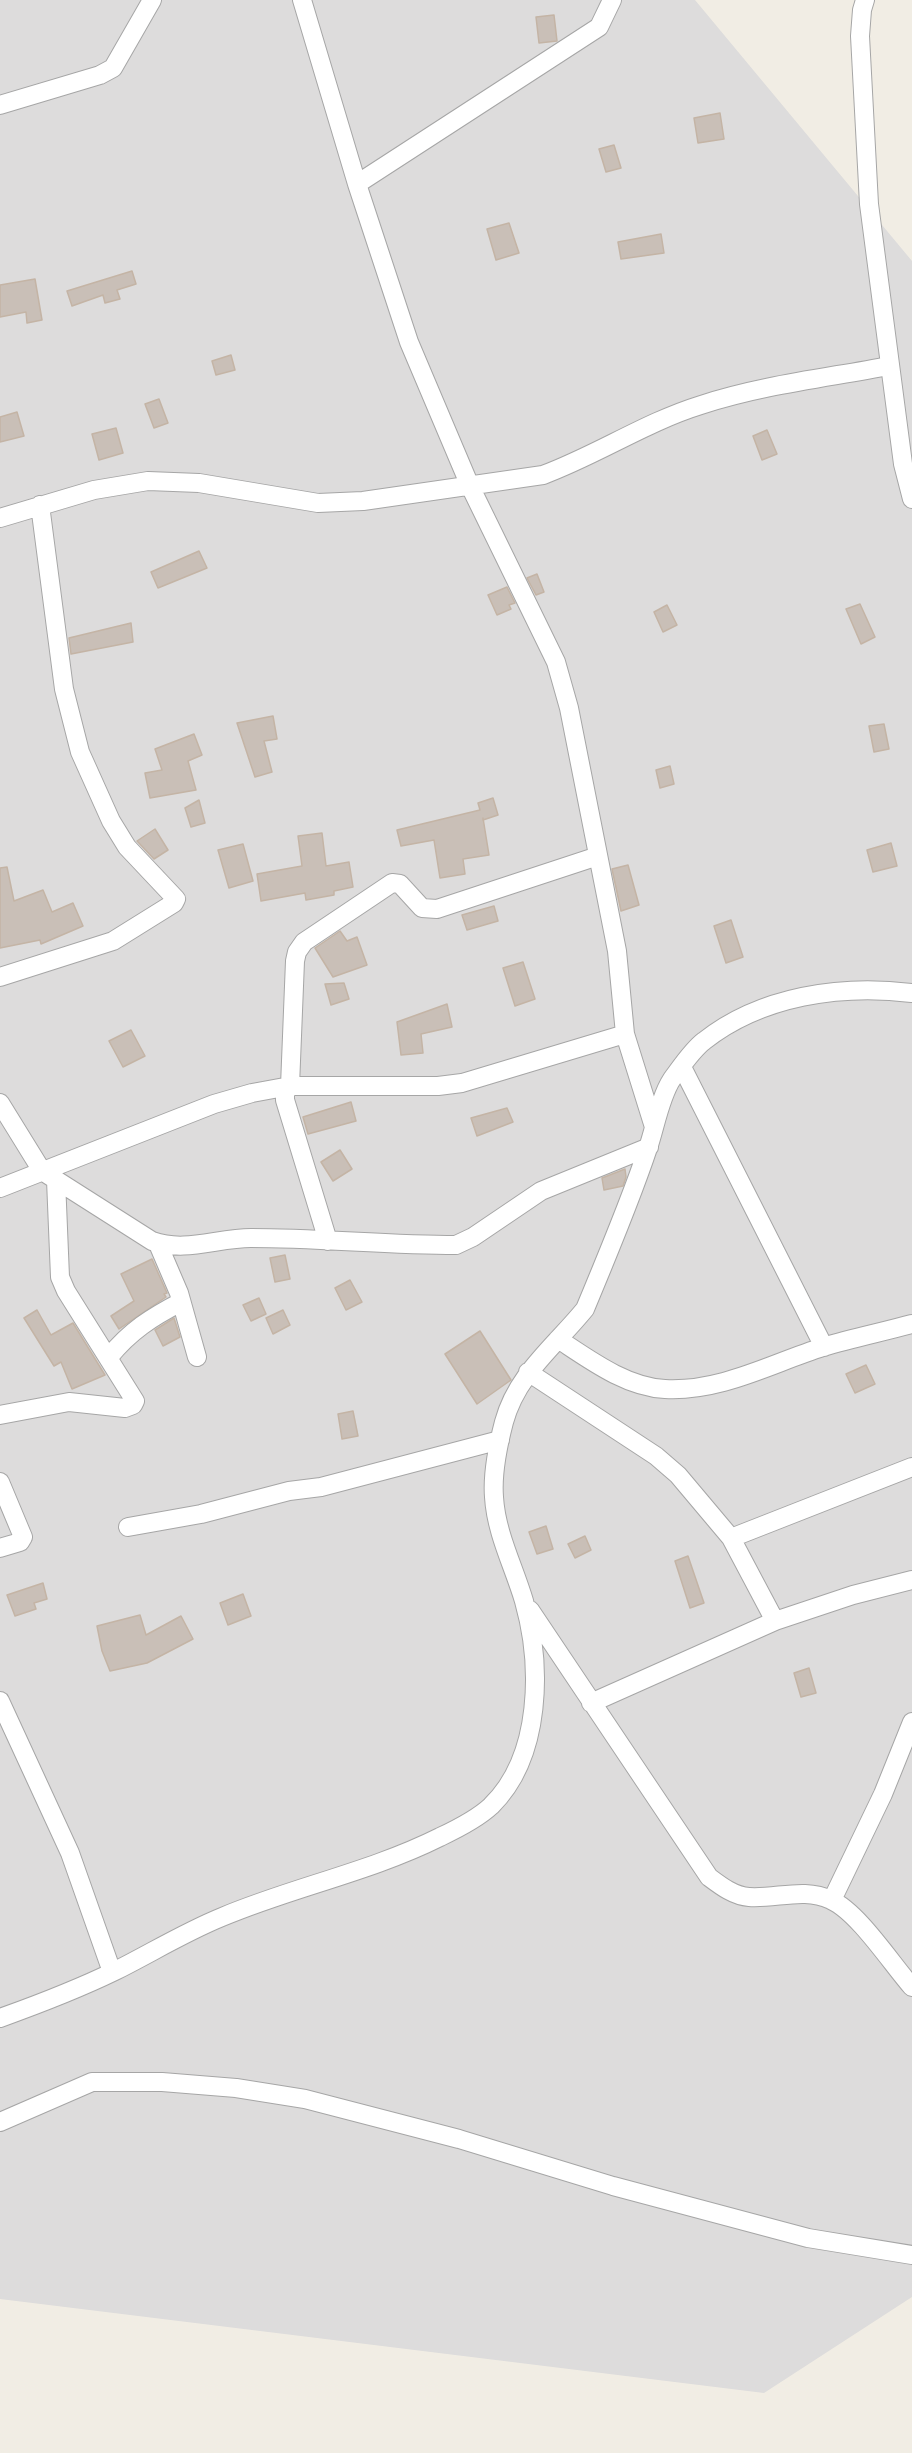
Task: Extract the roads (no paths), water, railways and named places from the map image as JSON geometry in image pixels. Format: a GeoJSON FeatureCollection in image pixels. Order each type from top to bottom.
{"type":"FeatureCollection","features":[{"type":"Feature","properties":{"kind":"street"},"geometry":{"type":"LineString","coordinates":[[0,105],[100,75],[113,68],[152,0]]}},
{"type":"Feature","properties":{"kind":"street"},"geometry":{"type":"LineString","coordinates":[[302,0],[357,184],[409,342],[470,486],[556,662],[569,708],[617,951],[625,1034],[654,1127]]}},
{"type":"Feature","properties":{"kind":"street"},"geometry":{"type":"LineString","coordinates":[[594,0],[599,27]]}},
{"type":"Feature","properties":{"kind":"street"},"geometry":{"type":"LineString","coordinates":[[357,184],[599,27],[612,0]]}},
{"type":"Feature","properties":{"kind":"street"},"geometry":{"type":"LineString","coordinates":[[865,0],[860,36],[869,204],[903,464],[912,499]]}},
{"type":"Feature","properties":{"kind":"street"},"geometry":{"type":"LineString","coordinates":[[0,518],[94,490],[148,481],[199,483],[318,503],[363,501],[543,475],[571,464],[642,428],[700,405],[745,392],[889,366]]}},
{"type":"Feature","properties":{"kind":"street"},"geometry":{"type":"LineString","coordinates":[[903,464],[912,437]]}},
{"type":"Feature","properties":{"kind":"street"},"geometry":{"type":"LineString","coordinates":[[0,977],[113,941],[174,903],[176,899],[127,847],[111,821],[80,752],[64,689],[40,505]]}},
{"type":"Feature","properties":{"kind":"street"},"geometry":{"type":"LineString","coordinates":[[328,1241],[285,1100],[285,1093],[291,1086],[295,961],[304,942],[392,883],[400,884],[422,908],[437,909],[598,856]]}},
{"type":"Feature","properties":{"kind":"street"},"geometry":{"type":"LineString","coordinates":[[0,2018],[112,1972],[221,1917],[412,1851],[463,1826],[491,1806],[510,1780],[523,1753],[532,1713],[535,1678],[532,1640],[524,1601],[501,1532],[494,1497],[497,1455],[504,1420],[517,1388],[538,1358],[585,1309],[649,1147],[670,1081],[702,1042],[738,1018],[773,1004],[838,992],[872,990],[912,993]]}},
{"type":"Feature","properties":{"kind":"street"},"geometry":{"type":"LineString","coordinates":[[0,1188],[49,1175],[214,1104],[291,1086],[438,1086],[462,1083],[625,1034]]}},
{"type":"Feature","properties":{"kind":"street"},"geometry":{"type":"LineString","coordinates":[[682,1067],[824,1347]]}},
{"type":"Feature","properties":{"kind":"street"},"geometry":{"type":"LineString","coordinates":[[0,1103],[49,1175],[158,1244],[184,1247],[247,1238],[456,1245],[472,1237],[541,1191],[649,1147]]}},
{"type":"Feature","properties":{"kind":"street"},"geometry":{"type":"LineString","coordinates":[[0,1415],[69,1402],[129,1407],[135,1401],[76,1308],[60,1277],[49,1175]]}},
{"type":"Feature","properties":{"kind":"street"},"geometry":{"type":"LineString","coordinates":[[158,1244],[181,1302],[197,1357]]}},
{"type":"Feature","properties":{"kind":"street"},"geometry":{"type":"LineString","coordinates":[[109,1357],[133,1330],[148,1319],[181,1302]]}},
{"type":"Feature","properties":{"kind":"street"},"geometry":{"type":"LineString","coordinates":[[558,1339],[599,1366],[633,1382],[664,1389],[699,1387],[734,1379],[824,1347],[912,1324]]}},
{"type":"Feature","properties":{"kind":"street"},"geometry":{"type":"LineString","coordinates":[[528,1372],[656,1456],[678,1475],[731,1538],[775,1621]]}},
{"type":"Feature","properties":{"kind":"street"},"geometry":{"type":"LineString","coordinates":[[128,1527],[201,1514],[289,1491],[321,1487],[500,1440]]}},
{"type":"Feature","properties":{"kind":"street"},"geometry":{"type":"LineString","coordinates":[[731,1538],[912,1467]]}},
{"type":"Feature","properties":{"kind":"street"},"geometry":{"type":"LineString","coordinates":[[0,1482],[23,1538],[20,1542],[0,1548]]}},
{"type":"Feature","properties":{"kind":"street"},"geometry":{"type":"LineString","coordinates":[[591,1703],[775,1621],[853,1595],[912,1580]]}},
{"type":"Feature","properties":{"kind":"street"},"geometry":{"type":"LineString","coordinates":[[524,1601],[709,1877],[726,1890],[748,1897],[809,1893],[832,1900],[854,1916],[912,1987]]}},
{"type":"Feature","properties":{"kind":"street"},"geometry":{"type":"LineString","coordinates":[[0,1701],[70,1854],[112,1972]]}},
{"type":"Feature","properties":{"kind":"street"},"geometry":{"type":"LineString","coordinates":[[832,1900],[883,1794],[912,1722]]}},
{"type":"Feature","properties":{"kind":"street"},"geometry":{"type":"LineString","coordinates":[[0,2122],[92,2082],[162,2082],[236,2088],[305,2099],[459,2139],[613,2186],[808,2238],[912,2255]]}}]}
